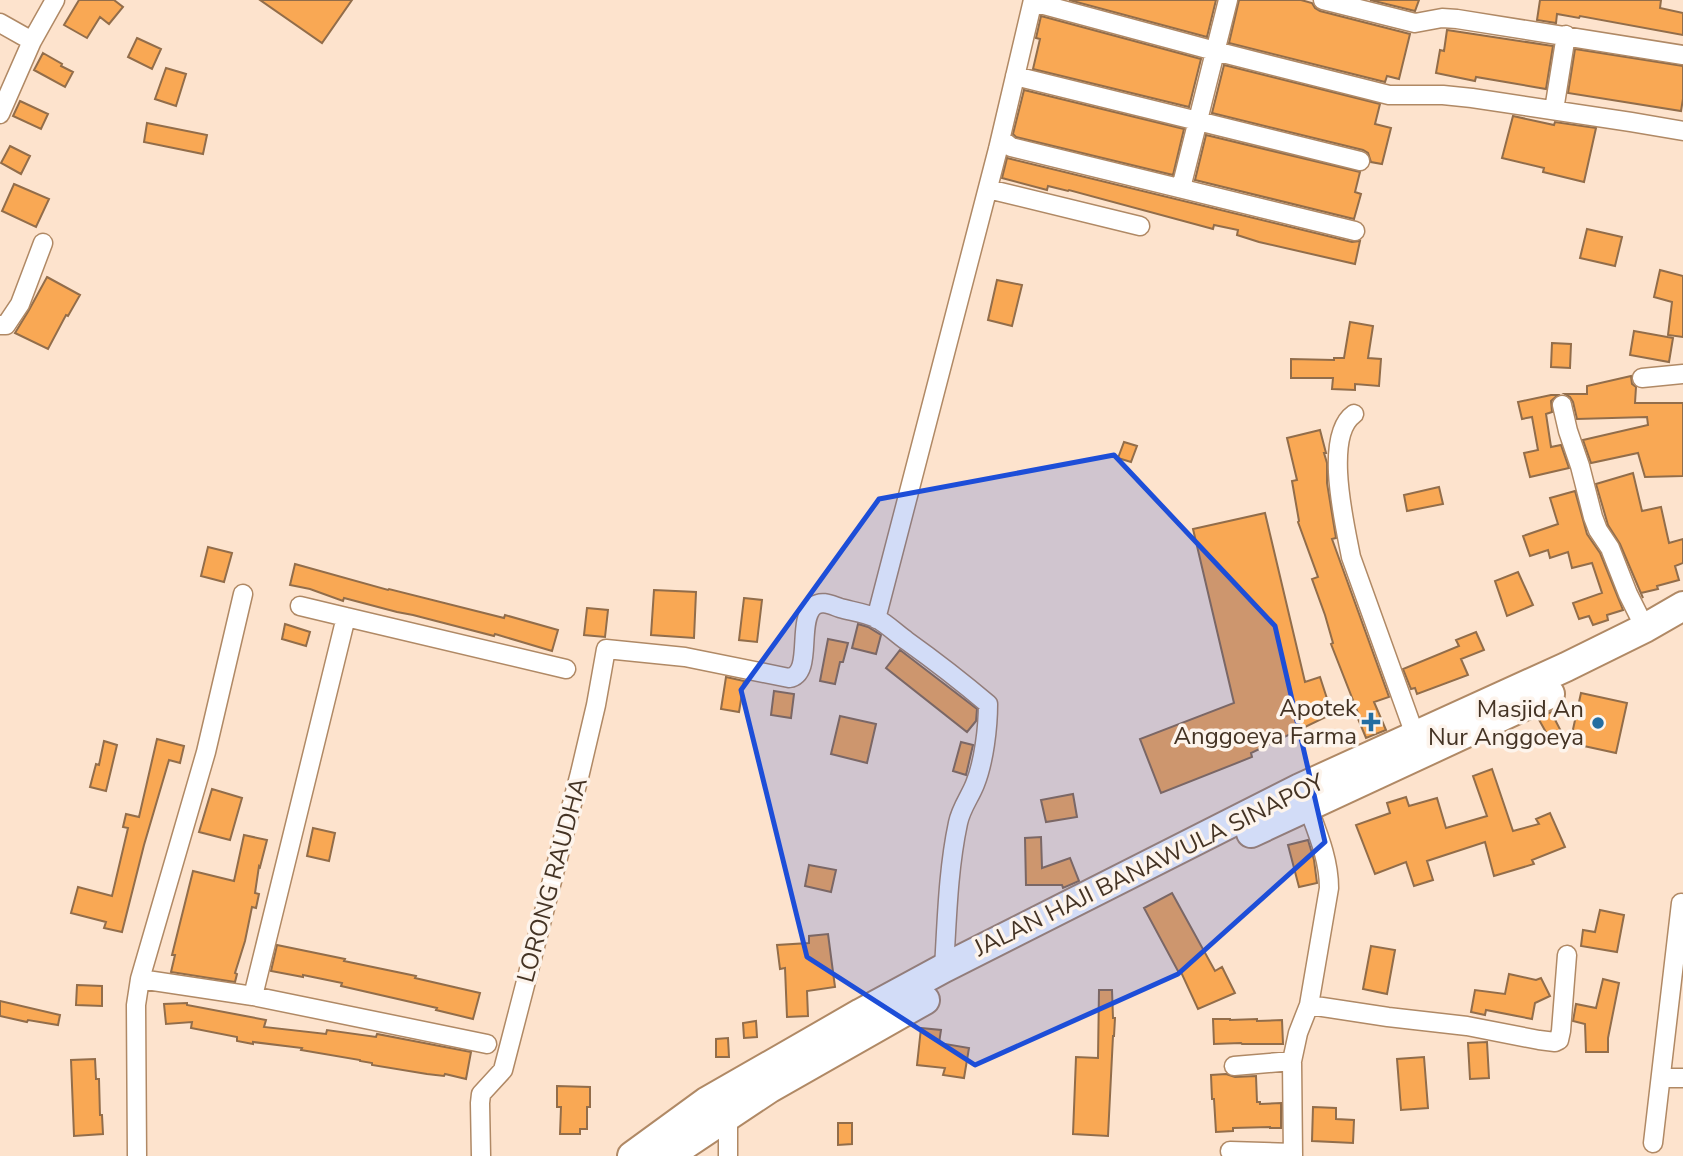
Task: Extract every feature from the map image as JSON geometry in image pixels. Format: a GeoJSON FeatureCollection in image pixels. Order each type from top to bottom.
{"type":"FeatureCollection","features":[{"type":"Feature","properties":{"kind":"highway","name":"JALAN HAJI BANAWULA SINAPOY"},"geometry":{"type":"LineString","coordinates":[[668,1156],[796,1073],[1047,933],[1215,849],[1308,807],[1523,697],[1683,606]]}},
{"type":"Feature","properties":{"kind":"highway","name":"JALAN HAJI BANAWULA SINAPOY"},"geometry":{"type":"LineString","coordinates":[[632,1156],[706,1102],[861,1013],[944,968],[1300,788],[1415,735],[1597,672],[1683,625]]}},
{"type":"Feature","properties":{"kind":"street"},"geometry":{"type":"LineString","coordinates":[[0,114],[32,41],[55,0]]}},
{"type":"Feature","properties":{"kind":"street"},"geometry":{"type":"LineString","coordinates":[[1181,188],[1228,0]]}},
{"type":"Feature","properties":{"kind":"street"},"geometry":{"type":"LineString","coordinates":[[1323,0],[1415,23],[1442,18],[1457,19],[1683,55]]}},
{"type":"Feature","properties":{"kind":"street"},"geometry":{"type":"LineString","coordinates":[[944,968],[953,852],[961,810],[979,775],[988,725],[988,704],[876,619],[1001,139],[1033,1],[1214,51],[1389,95],[1443,95],[1683,131]]}},
{"type":"Feature","properties":{"kind":"street"},"geometry":{"type":"LineString","coordinates":[[0,23],[32,41]]}},
{"type":"Feature","properties":{"kind":"street"},"geometry":{"type":"LineString","coordinates":[[1554,110],[1566,35]]}},
{"type":"Feature","properties":{"kind":"street"},"geometry":{"type":"LineString","coordinates":[[1015,75],[1360,161]]}},
{"type":"Feature","properties":{"kind":"street"},"geometry":{"type":"LineString","coordinates":[[1001,139],[1011,147],[1355,231]]}},
{"type":"Feature","properties":{"kind":"street"},"geometry":{"type":"LineString","coordinates":[[988,189],[1140,226]]}},
{"type":"Feature","properties":{"kind":"street"},"geometry":{"type":"LineString","coordinates":[[0,325],[6,326],[20,304],[43,243]]}},
{"type":"Feature","properties":{"kind":"street"},"geometry":{"type":"LineString","coordinates":[[1642,377],[1683,374]]}},
{"type":"Feature","properties":{"kind":"street"},"geometry":{"type":"LineString","coordinates":[[1562,405],[1592,517],[1610,548],[1645,628]]}},
{"type":"Feature","properties":{"kind":"street"},"geometry":{"type":"LineString","coordinates":[[1354,414],[1340,435],[1337,461],[1347,537],[1363,593],[1415,735]]}},
{"type":"Feature","properties":{"kind":"street"},"geometry":{"type":"LineString","coordinates":[[137,1156],[136,1005],[140,979],[206,752],[243,594]]}},
{"type":"Feature","properties":{"kind":"street","name":"LORONG RAUDHA"},"geometry":{"type":"LineString","coordinates":[[481,1156],[481,1094],[503,1070],[580,773],[606,649],[685,657],[793,678],[801,667],[806,623],[814,606],[824,603],[876,619]]}},
{"type":"Feature","properties":{"kind":"street"},"geometry":{"type":"LineString","coordinates":[[300,606],[566,669]]}},
{"type":"Feature","properties":{"kind":"street"},"geometry":{"type":"LineString","coordinates":[[253,996],[346,617]]}},
{"type":"Feature","properties":{"kind":"street"},"geometry":{"type":"LineString","coordinates":[[1230,1151],[1293,1154],[1292,1061],[1298,1033],[1310,1005],[1329,888],[1326,859],[1308,807]]}},
{"type":"Feature","properties":{"kind":"street"},"geometry":{"type":"LineString","coordinates":[[1653,1143],[1681,903]]}},
{"type":"Feature","properties":{"kind":"street"},"geometry":{"type":"LineString","coordinates":[[1310,1005],[1467,1026],[1555,1042],[1559,1040],[1561,1031],[1567,955]]}},
{"type":"Feature","properties":{"kind":"street"},"geometry":{"type":"LineString","coordinates":[[140,979],[253,996],[487,1044]]}},
{"type":"Feature","properties":{"kind":"street"},"geometry":{"type":"LineString","coordinates":[[1234,1066],[1292,1061]]}},
{"type":"Feature","properties":{"kind":"street"},"geometry":{"type":"LineString","coordinates":[[1662,1078],[1683,1078]]}},
{"type":"Feature","properties":{"kind":"street"},"geometry":{"type":"LineString","coordinates":[[727,1156],[728,1116]]}},
{"type":"Feature","properties":{"kind":"highlighted area"},"geometry":{"type":"Polygon","coordinates":[[[1114,455],[1275,626],[1325,842],[1178,974],[975,1065],[807,957],[741,690],[879,499],[1114,455]]]}},
{"type":"Feature","properties":{"kind":"building"},"geometry":{"type":"Polygon","coordinates":[[[79,0],[114,0],[123,7],[109,24],[100,17],[87,38],[64,25],[79,0]]]}},
{"type":"Feature","properties":{"kind":"building"},"geometry":{"type":"Polygon","coordinates":[[[260,0],[352,0],[322,43],[260,0]]]}},
{"type":"Feature","properties":{"kind":"building"},"geometry":{"type":"Polygon","coordinates":[[[1069,0],[1216,0],[1207,37],[1069,0]]]}},
{"type":"Feature","properties":{"kind":"building"},"geometry":{"type":"Polygon","coordinates":[[[1239,0],[1301,0],[1312,3],[1320,11],[1410,34],[1399,79],[1387,76],[1385,82],[1229,43],[1239,0]]]}},
{"type":"Feature","properties":{"kind":"building"},"geometry":{"type":"Polygon","coordinates":[[[1370,0],[1419,0],[1415,11],[1370,0]]]}},
{"type":"Feature","properties":{"kind":"building"},"geometry":{"type":"Polygon","coordinates":[[[1540,0],[1661,0],[1660,8],[1683,13],[1683,35],[1580,16],[1557,14],[1556,23],[1537,20],[1540,0]]]}},
{"type":"Feature","properties":{"kind":"building"},"geometry":{"type":"Polygon","coordinates":[[[1041,16],[1201,59],[1189,107],[1033,69],[1040,39],[1036,38],[1041,16]]]}},
{"type":"Feature","properties":{"kind":"building"},"geometry":{"type":"Polygon","coordinates":[[[1447,30],[1553,46],[1546,89],[1476,77],[1475,81],[1436,73],[1440,50],[1444,51],[1447,30]]]}},
{"type":"Feature","properties":{"kind":"building"},"geometry":{"type":"Polygon","coordinates":[[[137,38],[161,49],[152,69],[128,57],[137,38]]]}},
{"type":"Feature","properties":{"kind":"building"},"geometry":{"type":"Polygon","coordinates":[[[1575,49],[1683,66],[1681,111],[1568,93],[1575,49]]]}},
{"type":"Feature","properties":{"kind":"building"},"geometry":{"type":"Polygon","coordinates":[[[43,53],[73,72],[65,87],[34,70],[43,53]]]}},
{"type":"Feature","properties":{"kind":"building"},"geometry":{"type":"Polygon","coordinates":[[[1224,65],[1380,104],[1375,124],[1391,128],[1382,164],[1371,162],[1368,153],[1363,150],[1212,113],[1224,65]]]}},
{"type":"Feature","properties":{"kind":"building"},"geometry":{"type":"Polygon","coordinates":[[[166,68],[186,74],[176,106],[155,99],[166,68]]]}},
{"type":"Feature","properties":{"kind":"building"},"geometry":{"type":"Polygon","coordinates":[[[1024,90],[1184,129],[1173,175],[1016,137],[1013,134],[1024,90]]]}},
{"type":"Feature","properties":{"kind":"building"},"geometry":{"type":"Polygon","coordinates":[[[20,101],[48,114],[41,129],[13,116],[20,101]]]}},
{"type":"Feature","properties":{"kind":"building"},"geometry":{"type":"Polygon","coordinates":[[[1513,116],[1554,125],[1555,122],[1596,128],[1584,182],[1543,172],[1544,168],[1502,158],[1513,116]]]}},
{"type":"Feature","properties":{"kind":"building"},"geometry":{"type":"Polygon","coordinates":[[[147,123],[207,135],[203,154],[144,142],[147,123]]]}},
{"type":"Feature","properties":{"kind":"building"},"geometry":{"type":"Polygon","coordinates":[[[1206,135],[1360,172],[1355,192],[1361,194],[1354,219],[1195,180],[1206,135]]]}},
{"type":"Feature","properties":{"kind":"building"},"geometry":{"type":"Polygon","coordinates":[[[10,146],[30,156],[21,174],[1,163],[10,146]]]}},
{"type":"Feature","properties":{"kind":"building"},"geometry":{"type":"Polygon","coordinates":[[[1007,158],[1352,242],[1360,241],[1355,264],[1259,242],[1237,235],[1238,230],[1214,225],[1213,229],[1069,190],[1048,186],[1047,190],[1002,178],[1007,158]]]}},
{"type":"Feature","properties":{"kind":"building"},"geometry":{"type":"Polygon","coordinates":[[[14,184],[49,199],[36,227],[2,211],[14,184]]]}},
{"type":"Feature","properties":{"kind":"building"},"geometry":{"type":"Polygon","coordinates":[[[1587,229],[1622,237],[1615,266],[1580,258],[1587,229]]]}},
{"type":"Feature","properties":{"kind":"building"},"geometry":{"type":"Polygon","coordinates":[[[1660,270],[1683,276],[1683,337],[1668,335],[1672,302],[1654,297],[1660,270]]]}},
{"type":"Feature","properties":{"kind":"building"},"geometry":{"type":"Polygon","coordinates":[[[47,277],[80,295],[48,349],[15,333],[47,277]]]}},
{"type":"Feature","properties":{"kind":"building"},"geometry":{"type":"Polygon","coordinates":[[[997,280],[1022,285],[1012,326],[988,320],[997,280]]]}},
{"type":"Feature","properties":{"kind":"building"},"geometry":{"type":"Polygon","coordinates":[[[1350,322],[1373,326],[1368,358],[1381,359],[1379,386],[1355,384],[1355,390],[1332,389],[1333,378],[1291,378],[1291,359],[1344,358],[1350,322]]]}},
{"type":"Feature","properties":{"kind":"building"},"geometry":{"type":"Polygon","coordinates":[[[1634,331],[1673,338],[1669,362],[1630,355],[1634,331]]]}},
{"type":"Feature","properties":{"kind":"building"},"geometry":{"type":"Polygon","coordinates":[[[1552,343],[1571,344],[1570,368],[1551,367],[1552,343]]]}},
{"type":"Feature","properties":{"kind":"building"},"geometry":{"type":"Polygon","coordinates":[[[1631,376],[1632,384],[1636,387],[1635,403],[1683,403],[1683,476],[1645,477],[1638,453],[1591,463],[1583,440],[1648,425],[1647,417],[1577,419],[1573,402],[1565,394],[1587,394],[1587,386],[1631,376]]]}},
{"type":"Feature","properties":{"kind":"building"},"geometry":{"type":"Polygon","coordinates":[[[1558,395],[1551,401],[1552,412],[1546,414],[1551,447],[1561,445],[1569,468],[1530,477],[1524,453],[1538,450],[1532,417],[1522,419],[1518,402],[1558,395]]]}},
{"type":"Feature","properties":{"kind":"building"},"geometry":{"type":"Polygon","coordinates":[[[1320,430],[1326,453],[1327,483],[1336,538],[1332,539],[1389,697],[1374,702],[1386,730],[1366,738],[1331,644],[1333,643],[1325,615],[1312,579],[1318,577],[1298,522],[1292,481],[1297,480],[1287,438],[1320,430]]]}},
{"type":"Feature","properties":{"kind":"building"},"geometry":{"type":"Polygon","coordinates":[[[1124,442],[1137,446],[1131,462],[1118,458],[1124,442]]]}},
{"type":"Feature","properties":{"kind":"building"},"geometry":{"type":"Polygon","coordinates":[[[1633,473],[1642,511],[1661,507],[1669,543],[1683,539],[1683,563],[1675,566],[1679,580],[1641,593],[1643,598],[1620,544],[1608,525],[1596,484],[1633,473]]]}},
{"type":"Feature","properties":{"kind":"building"},"geometry":{"type":"Polygon","coordinates":[[[1439,487],[1443,504],[1407,511],[1404,495],[1439,487]]]}},
{"type":"Feature","properties":{"kind":"building"},"geometry":{"type":"Polygon","coordinates":[[[1575,491],[1587,534],[1600,553],[1623,610],[1607,615],[1608,620],[1593,625],[1589,616],[1579,619],[1573,603],[1602,593],[1592,563],[1572,568],[1568,552],[1550,558],[1548,550],[1530,556],[1523,536],[1558,524],[1550,498],[1575,491]]]}},
{"type":"Feature","properties":{"kind":"building"},"geometry":{"type":"Polygon","coordinates":[[[1265,513],[1305,682],[1320,677],[1332,714],[1251,753],[1252,757],[1161,793],[1140,739],[1234,703],[1193,529],[1265,513]]]}},
{"type":"Feature","properties":{"kind":"building"},"geometry":{"type":"Polygon","coordinates":[[[208,547],[232,553],[224,582],[201,576],[208,547]]]}},
{"type":"Feature","properties":{"kind":"building"},"geometry":{"type":"Polygon","coordinates":[[[295,564],[388,590],[504,618],[505,615],[558,630],[552,651],[495,634],[494,636],[344,598],[343,601],[290,585],[295,564]]]}},
{"type":"Feature","properties":{"kind":"building"},"geometry":{"type":"Polygon","coordinates":[[[1518,572],[1533,605],[1507,616],[1495,581],[1518,572]]]}},
{"type":"Feature","properties":{"kind":"building"},"geometry":{"type":"Polygon","coordinates":[[[654,590],[696,592],[694,638],[651,635],[654,590]]]}},
{"type":"Feature","properties":{"kind":"building"},"geometry":{"type":"Polygon","coordinates":[[[744,598],[762,600],[757,642],[739,640],[744,598]]]}},
{"type":"Feature","properties":{"kind":"building"},"geometry":{"type":"Polygon","coordinates":[[[587,608],[608,610],[605,637],[584,635],[587,608]]]}},
{"type":"Feature","properties":{"kind":"building"},"geometry":{"type":"Polygon","coordinates":[[[285,624],[310,632],[306,646],[282,639],[285,624]]]}},
{"type":"Feature","properties":{"kind":"building"},"geometry":{"type":"Polygon","coordinates":[[[858,624],[881,635],[876,654],[852,648],[858,624]]]}},
{"type":"Feature","properties":{"kind":"building"},"geometry":{"type":"Polygon","coordinates":[[[1476,632],[1484,650],[1461,659],[1468,675],[1417,694],[1415,688],[1411,689],[1403,669],[1459,646],[1456,640],[1476,632]]]}},
{"type":"Feature","properties":{"kind":"building"},"geometry":{"type":"Polygon","coordinates":[[[828,639],[848,643],[835,684],[820,681],[828,639]]]}},
{"type":"Feature","properties":{"kind":"building"},"geometry":{"type":"Polygon","coordinates":[[[900,650],[977,709],[976,721],[967,732],[886,668],[900,650]]]}},
{"type":"Feature","properties":{"kind":"building"},"geometry":{"type":"Polygon","coordinates":[[[726,677],[744,681],[739,712],[721,709],[726,677]]]}},
{"type":"Feature","properties":{"kind":"building"},"geometry":{"type":"Polygon","coordinates":[[[774,691],[794,694],[791,718],[771,715],[774,691]]]}},
{"type":"Feature","properties":{"kind":"building","name":"Masjid An Nur Anggoeya"},"geometry":{"type":"Polygon","coordinates":[[[1581,693],[1627,703],[1616,753],[1570,743],[1581,693]]]}},
{"type":"Feature","properties":{"kind":"building"},"geometry":{"type":"Polygon","coordinates":[[[1551,712],[1564,737],[1552,743],[1538,718],[1551,712]]]}},
{"type":"Feature","properties":{"kind":"building"},"geometry":{"type":"Polygon","coordinates":[[[840,716],[876,724],[867,763],[831,754],[840,716]]]}},
{"type":"Feature","properties":{"kind":"building"},"geometry":{"type":"Polygon","coordinates":[[[157,739],[184,746],[180,763],[169,760],[122,932],[104,928],[106,922],[71,913],[78,887],[112,896],[128,828],[123,827],[126,814],[139,817],[157,739]]]}},
{"type":"Feature","properties":{"kind":"building"},"geometry":{"type":"Polygon","coordinates":[[[104,741],[117,745],[106,791],[90,787],[96,764],[99,765],[104,741]]]}},
{"type":"Feature","properties":{"kind":"building"},"geometry":{"type":"Polygon","coordinates":[[[961,742],[973,745],[966,775],[953,771],[961,742]]]}},
{"type":"Feature","properties":{"kind":"building"},"geometry":{"type":"Polygon","coordinates":[[[1492,769],[1513,831],[1539,824],[1536,819],[1550,813],[1565,847],[1532,860],[1534,864],[1494,876],[1485,842],[1427,861],[1433,880],[1414,886],[1406,862],[1375,874],[1356,825],[1390,813],[1387,803],[1406,797],[1409,806],[1437,798],[1446,828],[1487,816],[1473,776],[1492,769]]]}},
{"type":"Feature","properties":{"kind":"building"},"geometry":{"type":"Polygon","coordinates":[[[212,789],[242,798],[230,840],[199,832],[212,789]]]}},
{"type":"Feature","properties":{"kind":"building"},"geometry":{"type":"Polygon","coordinates":[[[1073,794],[1077,817],[1046,822],[1041,800],[1073,794]]]}},
{"type":"Feature","properties":{"kind":"building"},"geometry":{"type":"Polygon","coordinates":[[[313,828],[335,833],[329,861],[307,856],[313,828]]]}},
{"type":"Feature","properties":{"kind":"building"},"geometry":{"type":"Polygon","coordinates":[[[244,835],[267,840],[259,866],[256,908],[252,907],[235,982],[171,972],[175,955],[172,955],[193,871],[234,881],[244,835]]]}},
{"type":"Feature","properties":{"kind":"building"},"geometry":{"type":"Polygon","coordinates":[[[1041,837],[1042,868],[1070,858],[1079,881],[1063,888],[1062,885],[1026,885],[1025,838],[1041,837]]]}},
{"type":"Feature","properties":{"kind":"building"},"geometry":{"type":"Polygon","coordinates":[[[1308,840],[1317,883],[1299,887],[1288,845],[1308,840]]]}},
{"type":"Feature","properties":{"kind":"building"},"geometry":{"type":"Polygon","coordinates":[[[809,865],[836,870],[831,892],[805,886],[809,865]]]}},
{"type":"Feature","properties":{"kind":"building"},"geometry":{"type":"Polygon","coordinates":[[[1172,893],[1215,971],[1222,967],[1235,993],[1198,1009],[1181,972],[1179,973],[1144,908],[1172,893]]]}},
{"type":"Feature","properties":{"kind":"building"},"geometry":{"type":"Polygon","coordinates":[[[1600,910],[1624,915],[1617,952],[1581,946],[1583,930],[1595,932],[1600,910]]]}},
{"type":"Feature","properties":{"kind":"building"},"geometry":{"type":"Polygon","coordinates":[[[828,934],[835,987],[807,991],[808,1016],[787,1017],[785,968],[780,969],[777,945],[809,943],[809,936],[828,934]]]}},
{"type":"Feature","properties":{"kind":"building"},"geometry":{"type":"Polygon","coordinates":[[[277,945],[480,993],[473,1019],[341,986],[342,983],[271,971],[277,945]]]}},
{"type":"Feature","properties":{"kind":"building"},"geometry":{"type":"Polygon","coordinates":[[[1371,946],[1395,950],[1387,994],[1363,989],[1371,946]]]}},
{"type":"Feature","properties":{"kind":"building"},"geometry":{"type":"Polygon","coordinates":[[[1509,974],[1536,980],[1541,978],[1550,996],[1535,1003],[1532,1019],[1486,1010],[1485,1015],[1471,1012],[1475,990],[1505,994],[1509,974]]]}},
{"type":"Feature","properties":{"kind":"building"},"geometry":{"type":"Polygon","coordinates":[[[1603,979],[1619,983],[1608,1038],[1608,1052],[1586,1052],[1585,1024],[1573,1021],[1576,1004],[1596,1008],[1603,979]]]}},
{"type":"Feature","properties":{"kind":"building"},"geometry":{"type":"Polygon","coordinates":[[[77,985],[102,986],[102,1006],[76,1005],[77,985]]]}},
{"type":"Feature","properties":{"kind":"building"},"geometry":{"type":"Polygon","coordinates":[[[1099,990],[1112,990],[1115,1018],[1108,1136],[1073,1134],[1076,1057],[1098,1058],[1099,990]]]}},
{"type":"Feature","properties":{"kind":"building"},"geometry":{"type":"Polygon","coordinates":[[[0,1001],[60,1015],[58,1025],[0,1016],[0,1001]]]}},
{"type":"Feature","properties":{"kind":"building"},"geometry":{"type":"Polygon","coordinates":[[[187,1003],[266,1020],[264,1027],[326,1034],[327,1030],[376,1037],[377,1034],[471,1052],[466,1079],[372,1065],[360,1060],[301,1050],[302,1048],[237,1041],[237,1037],[191,1028],[192,1022],[166,1024],[164,1004],[187,1003]]]}},
{"type":"Feature","properties":{"kind":"building"},"geometry":{"type":"Polygon","coordinates":[[[1213,1019],[1282,1020],[1283,1044],[1214,1044],[1213,1019]]]}},
{"type":"Feature","properties":{"kind":"building"},"geometry":{"type":"Polygon","coordinates":[[[756,1021],[757,1037],[744,1038],[743,1023],[756,1021]]]}},
{"type":"Feature","properties":{"kind":"building"},"geometry":{"type":"Polygon","coordinates":[[[921,1028],[941,1030],[939,1043],[969,1048],[964,1078],[943,1075],[945,1068],[917,1065],[921,1028]]]}},
{"type":"Feature","properties":{"kind":"building"},"geometry":{"type":"Polygon","coordinates":[[[728,1038],[729,1057],[716,1057],[716,1039],[728,1038]]]}},
{"type":"Feature","properties":{"kind":"building"},"geometry":{"type":"Polygon","coordinates":[[[1487,1042],[1489,1078],[1470,1079],[1468,1043],[1487,1042]]]}},
{"type":"Feature","properties":{"kind":"building"},"geometry":{"type":"Polygon","coordinates":[[[1424,1057],[1428,1108],[1401,1110],[1397,1059],[1424,1057]]]}},
{"type":"Feature","properties":{"kind":"building"},"geometry":{"type":"Polygon","coordinates":[[[95,1059],[103,1134],[74,1136],[71,1060],[95,1059]]]}},
{"type":"Feature","properties":{"kind":"building"},"geometry":{"type":"Polygon","coordinates":[[[1226,1074],[1235,1077],[1256,1076],[1257,1102],[1281,1103],[1281,1128],[1233,1128],[1233,1131],[1216,1132],[1211,1075],[1226,1074]]]}},
{"type":"Feature","properties":{"kind":"building"},"geometry":{"type":"Polygon","coordinates":[[[557,1086],[590,1087],[587,1129],[580,1129],[580,1134],[560,1134],[561,1107],[557,1107],[557,1086]]]}},
{"type":"Feature","properties":{"kind":"building"},"geometry":{"type":"Polygon","coordinates":[[[1313,1107],[1336,1108],[1336,1119],[1354,1120],[1353,1143],[1312,1141],[1313,1107]]]}},
{"type":"Feature","properties":{"kind":"building"},"geometry":{"type":"Polygon","coordinates":[[[838,1123],[852,1123],[852,1144],[838,1145],[838,1123]]]}},
{"type":"Feature","properties":{"kind":"place","name":"Apotek Anggoeya Farma"},"geometry":{"type":"Point","coordinates":[1371,722]}},
{"type":"Feature","properties":{"kind":"place","name":"Masjid An Nur Anggoeya"},"geometry":{"type":"Point","coordinates":[1598,723]}}]}
